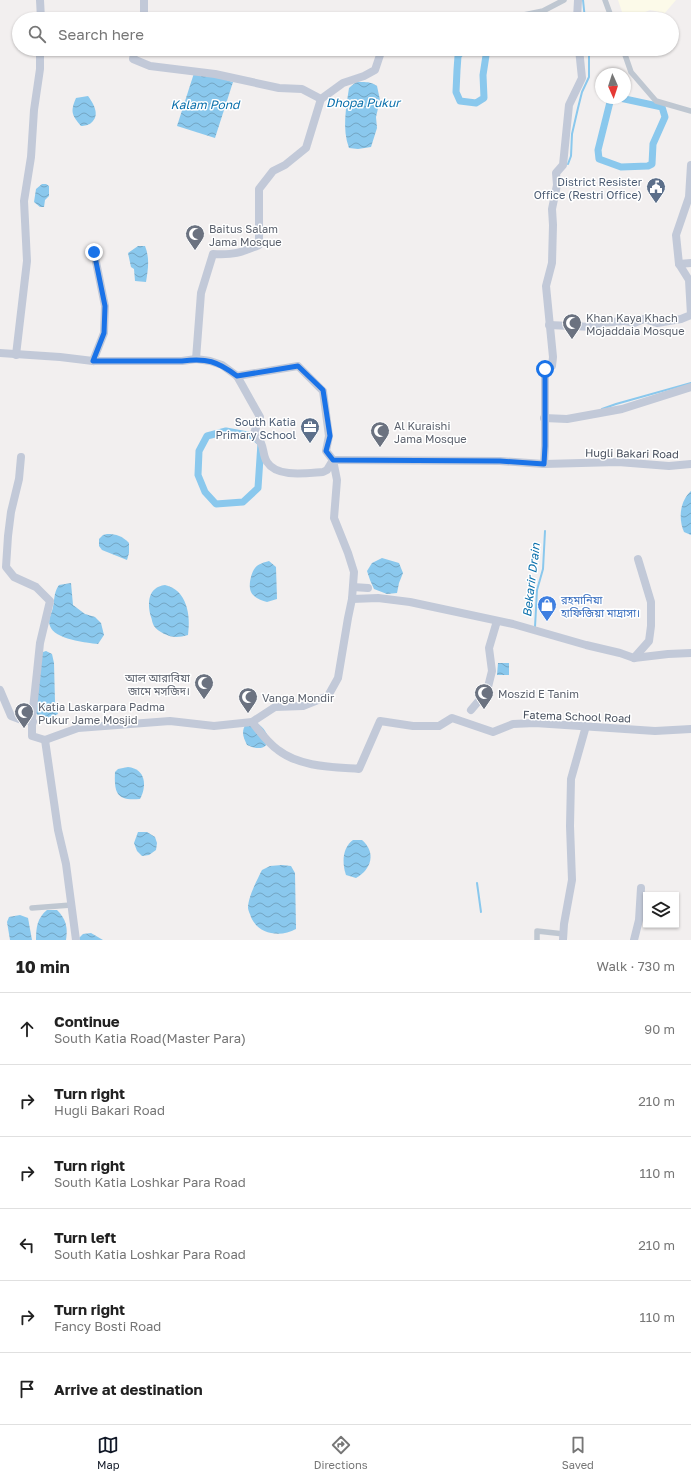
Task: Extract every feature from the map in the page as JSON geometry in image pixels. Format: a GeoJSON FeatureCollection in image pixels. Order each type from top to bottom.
{"type":"FeatureCollection","features":[{"type":"Feature","properties":{"kind":"street"},"geometry":{"type":"LineString","coordinates":[[40,0],[41,12]]}},
{"type":"Feature","properties":{"kind":"street"},"geometry":{"type":"LineString","coordinates":[[144,0],[144,12]]}},
{"type":"Feature","properties":{"kind":"street"},"geometry":{"type":"LineString","coordinates":[[538,12],[564,0]]}},
{"type":"Feature","properties":{"kind":"street"},"geometry":{"type":"LineString","coordinates":[[577,12],[578,0]]}},
{"type":"Feature","properties":{"kind":"street"},"geometry":{"type":"LineString","coordinates":[[605,0],[609,12]]}},
{"type":"Feature","properties":{"kind":"street"},"geometry":{"type":"LineString","coordinates":[[16,355],[27,261],[24,201],[40,69],[40,56]]}},
{"type":"Feature","properties":{"kind":"street"},"geometry":{"type":"LineString","coordinates":[[133,56],[133,59],[150,66],[215,74],[279,88],[302,89],[321,99]]}},
{"type":"Feature","properties":{"kind":"street"},"geometry":{"type":"LineString","coordinates":[[196,359],[201,292],[213,254],[230,255],[243,252],[259,245],[259,189],[273,172],[285,165],[306,148],[321,99],[344,83],[364,76],[375,70],[380,56]]}},
{"type":"Feature","properties":{"kind":"street"},"geometry":{"type":"LineString","coordinates":[[544,464],[545,369],[552,366],[553,357],[546,286],[552,263],[552,209],[557,185],[556,174],[563,165],[569,105],[582,78],[580,56]]}},
{"type":"Feature","properties":{"kind":"street"},"geometry":{"type":"LineString","coordinates":[[625,56],[631,72],[656,100],[691,111]]}},
{"type":"Feature","properties":{"kind":"street"},"geometry":{"type":"LineString","coordinates":[[549,325],[593,327],[599,323],[625,321],[634,323],[644,319],[657,323],[688,317],[691,315],[689,280],[679,264],[676,235],[689,197],[691,165]]}},
{"type":"Feature","properties":{"kind":"street"},"geometry":{"type":"LineString","coordinates":[[93,361],[104,333],[105,306],[94,252]]}},
{"type":"Feature","properties":{"kind":"street"},"geometry":{"type":"LineString","coordinates":[[679,264],[691,263]]}},
{"type":"Feature","properties":{"kind":"street"},"geometry":{"type":"LineString","coordinates":[[0,354],[60,357],[93,361],[182,361],[196,359],[210,361],[222,365],[237,376],[260,417],[254,433],[261,444],[267,462],[277,470],[298,474],[323,472],[327,470],[333,460]]}},
{"type":"Feature","properties":{"kind":"street"},"geometry":{"type":"LineString","coordinates":[[21,457],[19,480],[11,512],[6,567],[14,577],[36,587],[50,601],[40,643],[32,718],[32,736],[45,740],[78,728],[170,721],[214,726],[252,722],[275,707],[303,706],[328,696],[338,678],[352,599],[354,572],[334,518],[337,480],[333,460],[326,451],[330,436],[323,390],[298,366],[237,376]]}},
{"type":"Feature","properties":{"kind":"street"},"geometry":{"type":"LineString","coordinates":[[544,418],[567,420],[622,409],[691,387]]}},
{"type":"Feature","properties":{"kind":"street","name":"Hugli Bakari Road"},"geometry":{"type":"LineString","coordinates":[[333,460],[500,461],[544,464],[618,462],[668,466],[691,464]]}},
{"type":"Feature","properties":{"kind":"street"},"geometry":{"type":"LineString","coordinates":[[634,658],[650,641],[651,602],[638,559]]}},
{"type":"Feature","properties":{"kind":"street"},"geometry":{"type":"LineString","coordinates":[[353,587],[368,588]]}},
{"type":"Feature","properties":{"kind":"street"},"geometry":{"type":"LineString","coordinates":[[352,599],[378,598],[410,602],[497,621],[634,658],[691,653]]}},
{"type":"Feature","properties":{"kind":"street"},"geometry":{"type":"LineString","coordinates":[[471,710],[487,691],[492,671],[489,648],[497,621]]}},
{"type":"Feature","properties":{"kind":"street"},"geometry":{"type":"LineString","coordinates":[[0,690],[12,716],[33,722]]}},
{"type":"Feature","properties":{"kind":"street","name":"Fatema School Road"},"geometry":{"type":"LineString","coordinates":[[252,722],[278,750],[298,761],[327,767],[359,769],[380,721],[413,726],[439,726],[452,718],[493,732],[513,724],[535,723],[654,731],[691,729]]}},
{"type":"Feature","properties":{"kind":"street"},"geometry":{"type":"LineString","coordinates":[[537,940],[537,931],[564,937],[572,880],[570,826],[571,779],[586,726]]}},
{"type":"Feature","properties":{"kind":"street"},"geometry":{"type":"LineString","coordinates":[[45,740],[58,830],[66,864],[76,940]]}},
{"type":"Feature","properties":{"kind":"street"},"geometry":{"type":"LineString","coordinates":[[634,940],[639,920],[641,888]]}},
{"type":"Feature","properties":{"kind":"street"},"geometry":{"type":"LineString","coordinates":[[32,908],[71,905]]}},
{"type":"Feature","properties":{"kind":"shaded area"},"geometry":{"type":"Polygon","coordinates":[[[618,0],[676,0],[666,12],[650,10],[645,12],[622,12],[618,0]]]}},
{"type":"Feature","properties":{"kind":"water","name":"Kalam Pond"},"geometry":{"type":"Polygon","coordinates":[[[195,70],[233,82],[215,138],[177,126],[195,70]]]}},
{"type":"Feature","properties":{"kind":"water","name":"Dhopa Pukur"},"geometry":{"type":"Polygon","coordinates":[[[356,82],[375,84],[377,86],[380,100],[376,117],[377,128],[371,147],[358,149],[349,148],[345,126],[349,88],[356,82]]]}},
{"type":"Feature","properties":{"kind":"water"},"geometry":{"type":"Polygon","coordinates":[[[88,96],[96,113],[94,120],[90,124],[81,126],[74,116],[73,107],[76,98],[88,96]]]}},
{"type":"Feature","properties":{"kind":"water"},"geometry":{"type":"Polygon","coordinates":[[[42,184],[49,186],[49,196],[45,200],[44,207],[40,207],[34,202],[36,189],[42,184]]]}},
{"type":"Feature","properties":{"kind":"water"},"geometry":{"type":"Polygon","coordinates":[[[138,246],[145,246],[147,250],[148,264],[146,282],[135,281],[134,269],[131,267],[128,253],[138,246]]]}},
{"type":"Feature","properties":{"kind":"water"},"geometry":{"type":"Polygon","coordinates":[[[691,491],[691,535],[684,532],[682,527],[681,510],[684,500],[691,491]]]}},
{"type":"Feature","properties":{"kind":"water"},"geometry":{"type":"Polygon","coordinates":[[[107,534],[119,536],[129,543],[127,560],[102,550],[99,546],[99,539],[103,535],[107,534]]]}},
{"type":"Feature","properties":{"kind":"water"},"geometry":{"type":"Polygon","coordinates":[[[382,558],[399,563],[403,573],[397,593],[387,594],[374,589],[370,580],[367,571],[372,563],[382,558]]]}},
{"type":"Feature","properties":{"kind":"water"},"geometry":{"type":"Polygon","coordinates":[[[269,561],[276,567],[277,599],[267,602],[252,594],[250,589],[250,580],[255,568],[260,564],[269,561]]]}},
{"type":"Feature","properties":{"kind":"water"},"geometry":{"type":"Polygon","coordinates":[[[71,583],[73,605],[85,614],[95,617],[101,623],[104,635],[98,644],[71,640],[58,634],[50,626],[49,622],[57,588],[59,585],[71,583]]]}},
{"type":"Feature","properties":{"kind":"water"},"geometry":{"type":"Polygon","coordinates":[[[165,585],[178,592],[186,604],[189,619],[188,635],[173,637],[164,634],[153,625],[149,606],[150,596],[159,586],[165,585]]]}},
{"type":"Feature","properties":{"kind":"water"},"geometry":{"type":"Polygon","coordinates":[[[46,651],[52,654],[54,663],[55,702],[58,714],[44,718],[38,716],[34,709],[40,656],[46,651]]]}},
{"type":"Feature","properties":{"kind":"water"},"geometry":{"type":"Polygon","coordinates":[[[498,663],[509,663],[509,675],[497,675],[498,663]]]}},
{"type":"Feature","properties":{"kind":"water"},"geometry":{"type":"Polygon","coordinates":[[[257,723],[263,728],[268,738],[265,746],[261,748],[255,748],[247,745],[243,734],[243,729],[246,724],[257,723]]]}},
{"type":"Feature","properties":{"kind":"water"},"geometry":{"type":"Polygon","coordinates":[[[128,767],[134,768],[142,775],[144,789],[140,799],[126,799],[116,791],[115,772],[118,769],[128,767]]]}},
{"type":"Feature","properties":{"kind":"water"},"geometry":{"type":"Polygon","coordinates":[[[138,832],[147,832],[155,837],[157,843],[156,850],[149,855],[142,856],[137,851],[134,843],[138,832]]]}},
{"type":"Feature","properties":{"kind":"water"},"geometry":{"type":"Polygon","coordinates":[[[353,840],[362,840],[369,850],[370,855],[369,865],[366,870],[356,878],[346,875],[344,866],[345,851],[349,843],[353,840]]]}},
{"type":"Feature","properties":{"kind":"water"},"geometry":{"type":"Polygon","coordinates":[[[270,866],[291,866],[295,873],[296,929],[290,932],[277,934],[264,931],[254,923],[248,908],[248,904],[262,870],[270,866]]]}},
{"type":"Feature","properties":{"kind":"water"},"geometry":{"type":"Polygon","coordinates":[[[47,910],[57,910],[64,920],[67,931],[66,940],[36,940],[38,924],[41,916],[47,910]]]}},
{"type":"Feature","properties":{"kind":"water"},"geometry":{"type":"Polygon","coordinates":[[[20,915],[28,918],[32,940],[10,940],[7,922],[9,917],[20,915]]]}},
{"type":"Feature","properties":{"kind":"water"},"geometry":{"type":"Polygon","coordinates":[[[91,933],[103,940],[80,940],[79,938],[83,934],[91,933]]]}},
{"type":"Feature","properties":{"kind":"waterway"},"geometry":{"type":"LineString","coordinates":[[583,0],[584,12]]}},
{"type":"Feature","properties":{"kind":"waterway"},"geometry":{"type":"LineString","coordinates":[[458,56],[456,92],[460,101],[476,103],[484,98],[483,75],[486,56]]}},
{"type":"Feature","properties":{"kind":"waterway"},"geometry":{"type":"LineString","coordinates":[[568,164],[571,156],[572,134],[578,108],[582,92],[589,77],[589,56]]}},
{"type":"Feature","properties":{"kind":"waterway"},"geometry":{"type":"LineString","coordinates":[[610,104],[598,150],[599,159],[621,167],[648,166],[652,164],[653,144],[665,117],[662,107],[631,100]]}},
{"type":"Feature","properties":{"kind":"waterway"},"geometry":{"type":"LineString","coordinates":[[602,409],[691,383]]}},
{"type":"Feature","properties":{"kind":"waterway"},"geometry":{"type":"LineString","coordinates":[[226,431],[253,436],[261,443],[258,488],[243,502],[216,504],[205,492],[198,475],[199,451],[207,436],[226,431]]}},
{"type":"Feature","properties":{"kind":"waterway","name":"Bekarir Drain"},"geometry":{"type":"LineString","coordinates":[[535,627],[537,590],[543,569],[545,531]]}},
{"type":"Feature","properties":{"kind":"waterway"},"geometry":{"type":"LineString","coordinates":[[477,883],[481,912]]}},
{"type":"Feature","properties":{"kind":"place","name":"District Resister Office (Restri Office)"},"geometry":{"type":"Point","coordinates":[656,204]}},
{"type":"Feature","properties":{"kind":"place","name":"Baitus Salam Jama Mosque"},"geometry":{"type":"Point","coordinates":[195,251]}},
{"type":"Feature","properties":{"kind":"place","name":"Khan Kaya Khach Mojaddaia Mosque"},"geometry":{"type":"Point","coordinates":[572,340]}},
{"type":"Feature","properties":{"kind":"place","name":"South Katia Primary School"},"geometry":{"type":"Point","coordinates":[310,444]}},
{"type":"Feature","properties":{"kind":"place","name":"Al Kuraishi Jama Mosque"},"geometry":{"type":"Point","coordinates":[380,448]}},
{"type":"Feature","properties":{"kind":"place","name":"রহমানিয়া হাফিজিয়া মাদ্রাসা।"},"geometry":{"type":"Point","coordinates":[547,622]}},
{"type":"Feature","properties":{"kind":"place","name":"আল আরাবিয়া জামে মসজিদ।"},"geometry":{"type":"Point","coordinates":[204,700]}},
{"type":"Feature","properties":{"kind":"place","name":"Moszid E Tanim"},"geometry":{"type":"Point","coordinates":[484,710]}},
{"type":"Feature","properties":{"kind":"place","name":"Vanga Mondir"},"geometry":{"type":"Point","coordinates":[248,714]}},
{"type":"Feature","properties":{"kind":"place","name":"Katia Laskarpara Padma Pukur Jame Mosjid"},"geometry":{"type":"Point","coordinates":[24,729]}},
{"type":"Feature","properties":{"kind":"route"},"geometry":{"type":"LineString","coordinates":[[94,252],[105,306],[104,333],[93,361],[182,361],[196,359],[222,365],[237,376],[298,366],[323,390],[330,436],[326,451],[333,460],[500,461],[544,464],[545,369]]}}]}
